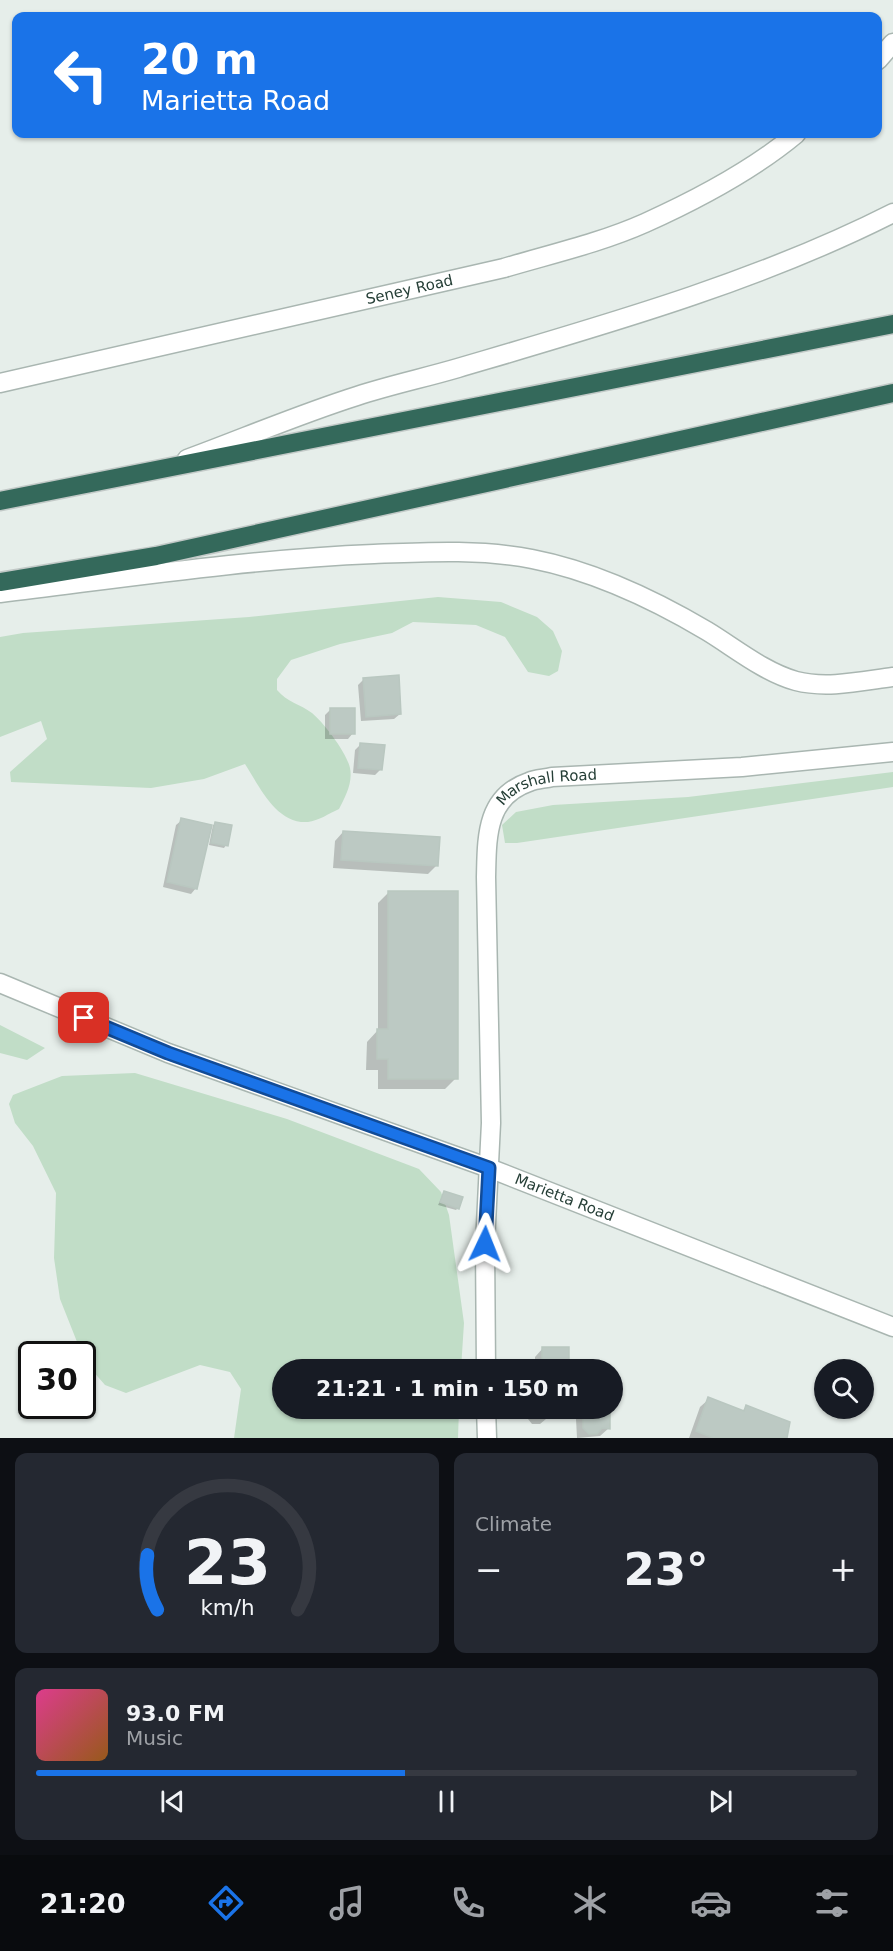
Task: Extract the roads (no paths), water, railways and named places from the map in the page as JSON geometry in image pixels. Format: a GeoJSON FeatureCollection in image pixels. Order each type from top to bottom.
{"type":"FeatureCollection","features":[{"type":"Feature","properties":{"kind":"highway"},"geometry":{"type":"LineString","coordinates":[[0,501],[893,324]]}},
{"type":"Feature","properties":{"kind":"highway"},"geometry":{"type":"LineString","coordinates":[[0,582],[156,556],[893,393]]}},
{"type":"Feature","properties":{"kind":"street"},"geometry":{"type":"LineString","coordinates":[[882,55],[893,43]]}},
{"type":"Feature","properties":{"kind":"street","name":"Seney Road"},"geometry":{"type":"LineString","coordinates":[[0,383],[504,268],[586,244],[644,223],[695,198],[748,168],[790,138]]}},
{"type":"Feature","properties":{"kind":"street"},"geometry":{"type":"LineString","coordinates":[[159,469],[357,396],[623,318],[730,281],[842,239],[893,213]]}},
{"type":"Feature","properties":{"kind":"street"},"geometry":{"type":"LineString","coordinates":[[0,593],[303,557],[468,552],[531,558],[593,575],[652,601],[769,669],[797,681],[833,684],[893,677]]}},
{"type":"Feature","properties":{"kind":"street","name":"Marshall Road"},"geometry":{"type":"LineString","coordinates":[[489,1168],[491,1123],[486,877],[492,814],[501,801],[513,790],[529,782],[552,777],[742,767],[893,752]]}},
{"type":"Feature","properties":{"kind":"street","name":"Marietta Road"},"geometry":{"type":"LineString","coordinates":[[0,983],[168,1053],[489,1168],[893,1327]]}},
{"type":"Feature","properties":{"kind":"street"},"geometry":{"type":"LineString","coordinates":[[486,1359],[485,1244],[489,1168]]}},
{"type":"Feature","properties":{"kind":"street"},"geometry":{"type":"LineString","coordinates":[[486,1419],[486,1438]]}}]}
